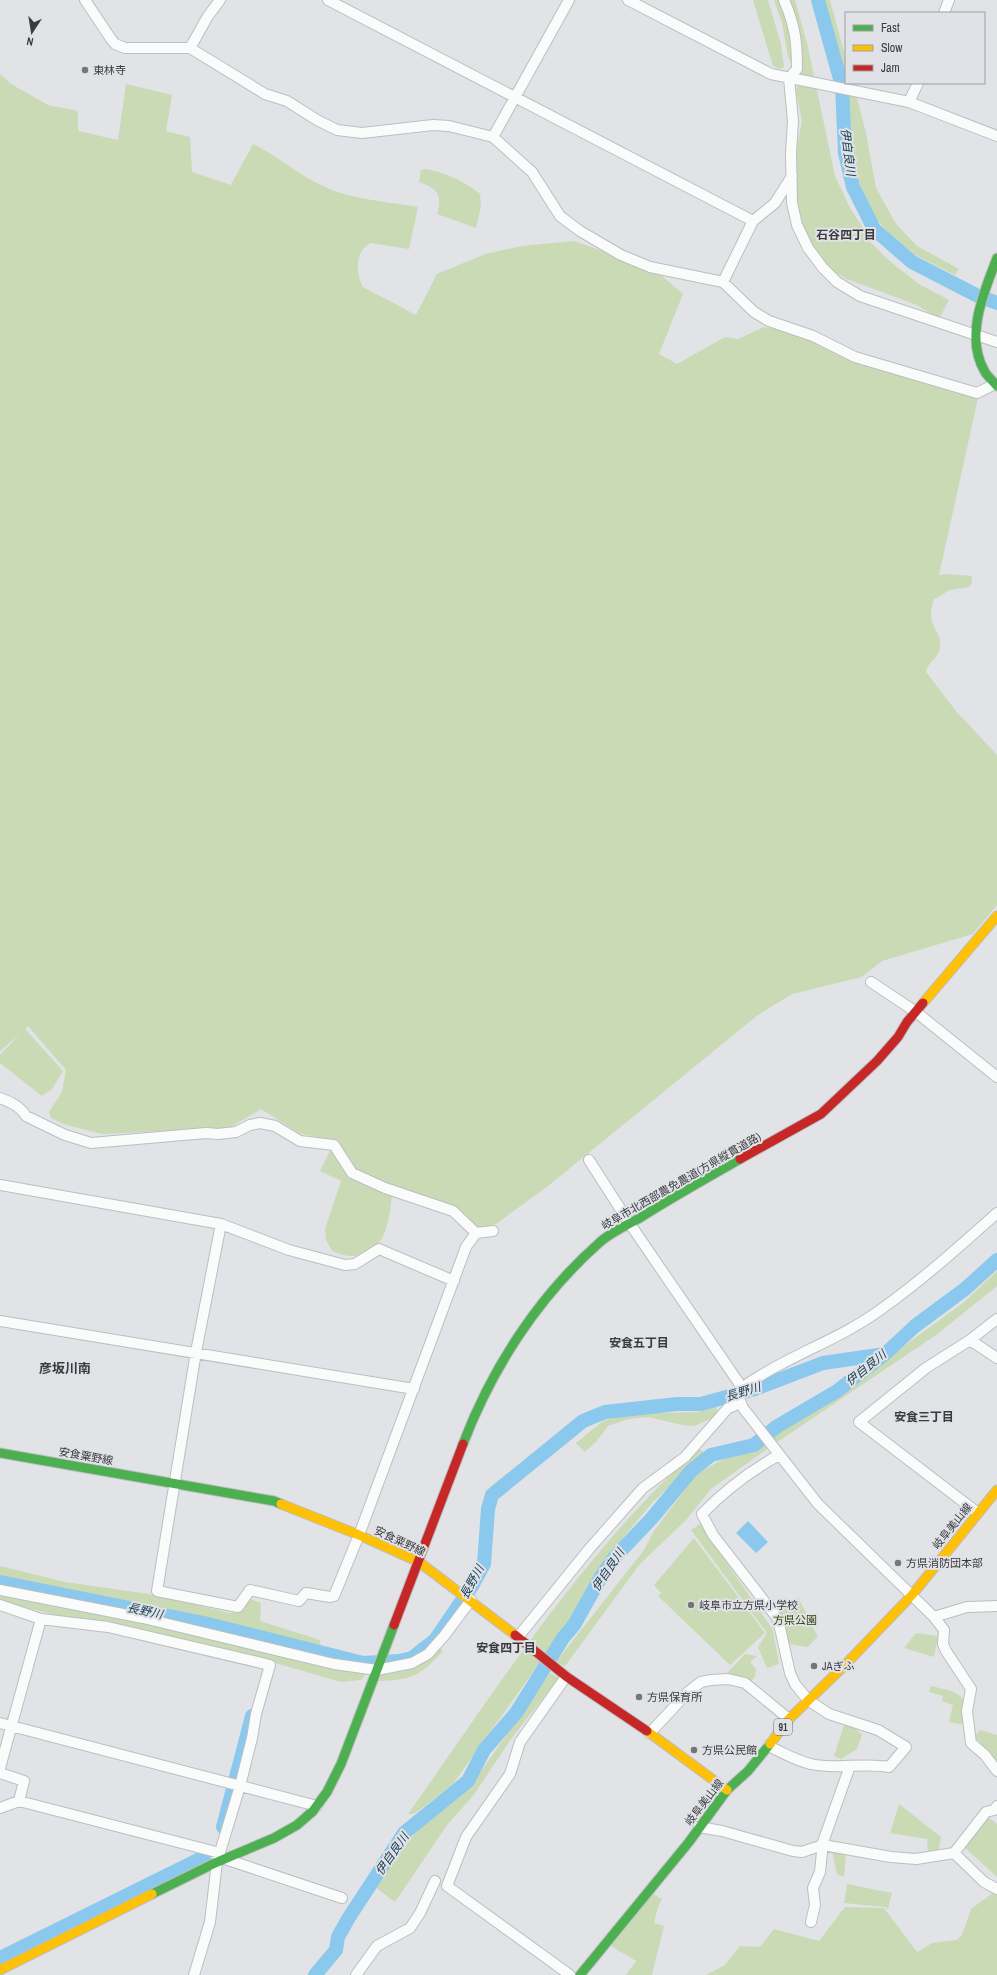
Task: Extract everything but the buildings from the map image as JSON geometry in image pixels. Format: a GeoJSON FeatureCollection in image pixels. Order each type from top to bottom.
{"type":"FeatureCollection","features":[{"type":"Feature","properties":{"kind":"street"},"geometry":{"type":"LineString","coordinates":[[85,0],[111,39],[120,46],[125,48],[190,48],[265,94],[287,101],[317,120],[337,130],[362,133],[433,125],[449,126],[492,137],[532,172],[560,216],[580,231],[621,255],[650,267],[723,282],[754,312],[768,321],[813,336],[855,357],[977,393],[996,385],[980,364],[976,348],[975,335],[984,293],[996,262]]}},
{"type":"Feature","properties":{"kind":"street"},"geometry":{"type":"LineString","coordinates":[[190,48],[208,16],[220,0]]}},
{"type":"Feature","properties":{"kind":"street"},"geometry":{"type":"LineString","coordinates":[[328,0],[753,221]]}},
{"type":"Feature","properties":{"kind":"street"},"geometry":{"type":"LineString","coordinates":[[492,137],[569,0]]}},
{"type":"Feature","properties":{"kind":"street"},"geometry":{"type":"LineString","coordinates":[[628,0],[771,74],[868,92],[909,102],[997,136]]}},
{"type":"Feature","properties":{"kind":"street"},"geometry":{"type":"LineString","coordinates":[[784,0],[792,19],[797,42],[797,69],[793,78],[793,121],[790,153],[792,203],[798,225],[808,248],[837,282],[860,296],[997,342]]}},
{"type":"Feature","properties":{"kind":"street"},"geometry":{"type":"LineString","coordinates":[[944,12],[949,0]]}},
{"type":"Feature","properties":{"kind":"street"},"geometry":{"type":"LineString","coordinates":[[909,102],[918,84]]}},
{"type":"Feature","properties":{"kind":"street"},"geometry":{"type":"LineString","coordinates":[[723,282],[753,221],[775,203],[792,176]]}},
{"type":"Feature","properties":{"kind":"street"},"geometry":{"type":"LineString","coordinates":[[916,1012],[997,916]]}},
{"type":"Feature","properties":{"kind":"street"},"geometry":{"type":"LineString","coordinates":[[871,982],[916,1012],[997,1077]]}},
{"type":"Feature","properties":{"kind":"street","name":"岐阜市北西部農免農道(方県縦貫道路)"},"geometry":{"type":"LineString","coordinates":[[378,1668],[472,1421],[512,1344],[528,1320],[569,1272],[600,1242],[681,1192],[821,1114],[877,1061],[898,1038],[907,1022],[916,1012]]}},
{"type":"Feature","properties":{"kind":"street"},"geometry":{"type":"LineString","coordinates":[[0,1098],[10,1101],[32,1119],[65,1135],[90,1143],[206,1133],[218,1134],[236,1132],[250,1125],[260,1123],[275,1126],[300,1141],[334,1145],[352,1173],[385,1188],[453,1211],[476,1233]]}},
{"type":"Feature","properties":{"kind":"street"},"geometry":{"type":"LineString","coordinates":[[589,1160],[630,1224],[743,1389],[742,1404],[778,1453],[818,1504],[912,1595],[934,1617],[944,1630],[943,1644],[946,1651],[971,1689],[967,1711],[971,1743],[985,1755],[997,1771]]}},
{"type":"Feature","properties":{"kind":"street"},"geometry":{"type":"LineString","coordinates":[[0,1184],[221,1224],[289,1250],[345,1265],[355,1264],[379,1249],[454,1281]]}},
{"type":"Feature","properties":{"kind":"street"},"geometry":{"type":"LineString","coordinates":[[743,1389],[761,1376],[822,1345],[880,1311],[958,1248],[997,1213]]}},
{"type":"Feature","properties":{"kind":"street"},"geometry":{"type":"LineString","coordinates":[[221,1224],[196,1352],[157,1591],[238,1606],[250,1590],[299,1601],[306,1593],[330,1597],[334,1596],[359,1535],[466,1247],[476,1233],[493,1231]]}},
{"type":"Feature","properties":{"kind":"street"},"geometry":{"type":"LineString","coordinates":[[978,1513],[859,1422],[926,1368],[970,1340],[997,1319]]}},
{"type":"Feature","properties":{"kind":"street"},"geometry":{"type":"LineString","coordinates":[[0,1321],[414,1389]]}},
{"type":"Feature","properties":{"kind":"street"},"geometry":{"type":"LineString","coordinates":[[970,1340],[997,1358]]}},
{"type":"Feature","properties":{"kind":"street"},"geometry":{"type":"LineString","coordinates":[[521,1639],[590,1548],[643,1488],[685,1457],[728,1408],[742,1404]]}},
{"type":"Feature","properties":{"kind":"street","name":"安食粟野線"},"geometry":{"type":"LineString","coordinates":[[0,1453],[175,1483],[274,1502],[359,1535],[419,1562],[521,1639],[565,1679],[650,1733],[727,1790]]}},
{"type":"Feature","properties":{"kind":"street"},"geometry":{"type":"LineString","coordinates":[[768,1746],[810,1764],[850,1766],[874,1764],[889,1767],[906,1747],[878,1730],[828,1714],[808,1700],[795,1684],[790,1673],[778,1619],[714,1535],[702,1514],[719,1496],[758,1466],[778,1453]]}},
{"type":"Feature","properties":{"kind":"street","name":"岐阜美山線"},"geometry":{"type":"LineString","coordinates":[[580,1975],[699,1828],[727,1790],[748,1771],[789,1719],[843,1667],[912,1595],[997,1490]]}},
{"type":"Feature","properties":{"kind":"street"},"geometry":{"type":"LineString","coordinates":[[0,1590],[143,1618],[334,1664],[378,1668],[412,1663],[428,1654],[444,1636],[470,1599]]}},
{"type":"Feature","properties":{"kind":"street"},"geometry":{"type":"LineString","coordinates":[[0,1605],[41,1619],[108,1627],[270,1665],[256,1714],[252,1738],[236,1785],[210,1922],[194,1975]]}},
{"type":"Feature","properties":{"kind":"street"},"geometry":{"type":"LineString","coordinates":[[934,1617],[968,1607],[997,1606]]}},
{"type":"Feature","properties":{"kind":"street"},"geometry":{"type":"LineString","coordinates":[[0,1768],[41,1619]]}},
{"type":"Feature","properties":{"kind":"street"},"geometry":{"type":"LineString","coordinates":[[0,1970],[221,1858],[285,1833],[307,1816],[317,1806],[328,1791],[341,1764],[378,1668]]}},
{"type":"Feature","properties":{"kind":"street"},"geometry":{"type":"LineString","coordinates":[[565,1679],[520,1742],[510,1774],[466,1837],[447,1886],[570,1975]]}},
{"type":"Feature","properties":{"kind":"street"},"geometry":{"type":"LineString","coordinates":[[650,1733],[688,1692],[701,1682],[711,1680],[728,1679],[745,1683],[789,1719]]}},
{"type":"Feature","properties":{"kind":"street"},"geometry":{"type":"LineString","coordinates":[[0,1723],[317,1806]]}},
{"type":"Feature","properties":{"kind":"street"},"geometry":{"type":"LineString","coordinates":[[810,1922],[815,1905],[813,1888],[820,1872],[823,1845],[850,1766]]}},
{"type":"Feature","properties":{"kind":"street"},"geometry":{"type":"LineString","coordinates":[[0,1772],[24,1781],[19,1801]]}},
{"type":"Feature","properties":{"kind":"street"},"geometry":{"type":"LineString","coordinates":[[0,1808],[19,1801],[206,1850],[221,1858],[342,1898]]}},
{"type":"Feature","properties":{"kind":"street"},"geometry":{"type":"LineString","coordinates":[[699,1828],[722,1831],[794,1851],[802,1852],[823,1845],[891,1857],[916,1859],[954,1853],[986,1812],[994,1810],[997,1806]]}},
{"type":"Feature","properties":{"kind":"street"},"geometry":{"type":"LineString","coordinates":[[954,1853],[984,1882],[997,1889]]}},
{"type":"Feature","properties":{"kind":"street"},"geometry":{"type":"LineString","coordinates":[[356,1975],[377,1946],[410,1928],[420,1913],[435,1881]]}},
{"type":"Feature","properties":{"kind":"green space"},"geometry":{"type":"Polygon","coordinates":[[[753,0],[768,0],[781,44],[784,67],[780,69],[773,66],[753,0]]]}},
{"type":"Feature","properties":{"kind":"green space"},"geometry":{"type":"Polygon","coordinates":[[[774,0],[795,0],[807,43],[835,176],[850,208],[869,241],[892,263],[919,284],[949,300],[939,319],[917,305],[847,279],[829,269],[814,251],[803,228],[796,190],[796,152],[802,121],[796,91],[798,83],[794,68],[788,57],[782,23],[774,0]]]}},
{"type":"Feature","properties":{"kind":"green space"},"geometry":{"type":"Polygon","coordinates":[[[819,0],[830,0],[845,55],[845,84],[853,84],[866,133],[876,188],[896,224],[917,246],[959,269],[955,275],[915,255],[890,234],[873,216],[851,163],[830,31],[819,0]]]}},
{"type":"Feature","properties":{"kind":"green space"},"geometry":{"type":"Polygon","coordinates":[[[0,74],[11,84],[48,105],[78,111],[78,131],[118,140],[126,84],[172,95],[166,131],[190,137],[192,172],[231,185],[253,144],[270,153],[302,175],[342,194],[418,207],[409,249],[371,243],[362,251],[358,262],[360,281],[363,287],[416,315],[437,274],[485,254],[522,246],[574,241],[611,254],[662,276],[683,294],[659,354],[677,364],[725,337],[738,339],[764,327],[795,332],[978,398],[939,575],[946,574],[972,576],[972,582],[969,587],[950,590],[934,599],[931,608],[931,616],[940,641],[940,648],[938,655],[928,665],[926,672],[956,711],[997,755],[997,905],[973,934],[882,961],[862,977],[792,994],[758,1015],[548,1186],[496,1224],[477,1228],[393,1188],[385,1233],[373,1250],[363,1255],[348,1256],[332,1251],[326,1240],[325,1229],[341,1181],[320,1171],[335,1141],[299,1133],[261,1109],[229,1128],[102,1134],[66,1125],[51,1118],[49,1112],[62,1092],[66,1070],[28,1026],[25,1029],[63,1071],[52,1089],[42,1096],[0,1063],[0,1055],[20,1034],[0,1051],[0,74]]]}},
{"type":"Feature","properties":{"kind":"green space"},"geometry":{"type":"Polygon","coordinates":[[[426,169],[455,178],[480,194],[481,206],[476,228],[437,214],[439,197],[437,193],[430,187],[419,182],[421,170],[426,169]]]}},
{"type":"Feature","properties":{"kind":"green space"},"geometry":{"type":"Polygon","coordinates":[[[997,1271],[997,1286],[936,1335],[767,1449],[711,1489],[686,1520],[640,1564],[565,1666],[556,1662],[644,1550],[654,1531],[697,1473],[736,1453],[748,1451],[860,1378],[963,1303],[997,1271]]]}},
{"type":"Feature","properties":{"kind":"green space"},"geometry":{"type":"Polygon","coordinates":[[[716,1407],[719,1415],[694,1426],[682,1425],[649,1417],[628,1419],[608,1426],[596,1442],[585,1452],[576,1443],[603,1421],[635,1412],[698,1412],[716,1407]]]}},
{"type":"Feature","properties":{"kind":"green space"},"geometry":{"type":"Polygon","coordinates":[[[699,1448],[704,1453],[652,1503],[622,1539],[563,1630],[453,1784],[421,1809],[413,1814],[408,1814],[509,1670],[579,1576],[657,1489],[699,1448]]]}},
{"type":"Feature","properties":{"kind":"green space"},"geometry":{"type":"Polygon","coordinates":[[[700,1524],[773,1630],[779,1664],[767,1668],[758,1647],[767,1633],[691,1530],[700,1524]]]}},
{"type":"Feature","properties":{"kind":"green space"},"geometry":{"type":"Polygon","coordinates":[[[694,1538],[765,1633],[730,1665],[658,1596],[661,1593],[654,1585],[694,1538]]]}},
{"type":"Feature","properties":{"kind":"green space"},"geometry":{"type":"Polygon","coordinates":[[[0,1566],[65,1582],[156,1595],[229,1613],[239,1612],[250,1599],[261,1603],[260,1621],[320,1640],[321,1651],[209,1624],[0,1579],[0,1566]]]}},
{"type":"Feature","properties":{"kind":"green space"},"geometry":{"type":"Polygon","coordinates":[[[0,1594],[129,1620],[366,1674],[361,1680],[341,1682],[258,1658],[126,1625],[60,1616],[0,1601],[0,1594]]]}},
{"type":"Feature","properties":{"kind":"green space","name":"方県公園"},"geometry":{"type":"Polygon","coordinates":[[[798,1598],[818,1636],[808,1647],[789,1644],[778,1613],[798,1598]]]}},
{"type":"Feature","properties":{"kind":"green space"},"geometry":{"type":"Polygon","coordinates":[[[916,1633],[938,1636],[934,1657],[904,1648],[916,1633]]]}},
{"type":"Feature","properties":{"kind":"green space"},"geometry":{"type":"Polygon","coordinates":[[[437,1647],[443,1651],[428,1666],[416,1675],[400,1679],[379,1681],[381,1674],[437,1647]]]}},
{"type":"Feature","properties":{"kind":"green space"},"geometry":{"type":"Polygon","coordinates":[[[745,1654],[757,1656],[750,1662],[756,1669],[755,1677],[751,1681],[727,1673],[745,1654]]]}},
{"type":"Feature","properties":{"kind":"green space"},"geometry":{"type":"Polygon","coordinates":[[[550,1673],[559,1678],[511,1739],[473,1796],[447,1825],[395,1902],[375,1887],[429,1814],[461,1795],[477,1777],[550,1673]]]}},
{"type":"Feature","properties":{"kind":"green space"},"geometry":{"type":"Polygon","coordinates":[[[931,1686],[956,1693],[961,1697],[967,1707],[970,1726],[949,1722],[953,1705],[942,1701],[943,1696],[929,1692],[931,1686]]]}},
{"type":"Feature","properties":{"kind":"green space"},"geometry":{"type":"Polygon","coordinates":[[[844,1725],[856,1729],[862,1735],[857,1749],[841,1759],[834,1756],[844,1725]]]}},
{"type":"Feature","properties":{"kind":"green space"},"geometry":{"type":"Polygon","coordinates":[[[980,1730],[997,1735],[997,1764],[975,1736],[980,1730]]]}},
{"type":"Feature","properties":{"kind":"green space"},"geometry":{"type":"Polygon","coordinates":[[[899,1804],[941,1837],[938,1854],[928,1854],[927,1839],[890,1833],[899,1804]]]}},
{"type":"Feature","properties":{"kind":"green space"},"geometry":{"type":"Polygon","coordinates":[[[988,1817],[997,1824],[997,1877],[963,1846],[988,1817]]]}},
{"type":"Feature","properties":{"kind":"green space"},"geometry":{"type":"Polygon","coordinates":[[[832,1851],[846,1855],[844,1877],[837,1874],[832,1851]]]}},
{"type":"Feature","properties":{"kind":"green space"},"geometry":{"type":"Polygon","coordinates":[[[847,1884],[892,1893],[888,1909],[885,1907],[844,1903],[847,1884]]]}},
{"type":"Feature","properties":{"kind":"green space"},"geometry":{"type":"Polygon","coordinates":[[[997,1890],[997,1975],[706,1975],[725,1965],[740,1946],[760,1947],[774,1929],[819,1941],[845,1907],[884,1908],[917,1952],[932,1943],[957,1940],[962,1935],[971,1909],[997,1890]]]}},
{"type":"Feature","properties":{"kind":"green space"},"geometry":{"type":"Polygon","coordinates":[[[653,1894],[662,1899],[658,1907],[654,1923],[664,1926],[652,1975],[626,1975],[636,1961],[611,1946],[653,1894]]]}},
{"type":"Feature","properties":{"kind":"water"},"geometry":{"type":"Polygon","coordinates":[[[748,1521],[768,1542],[756,1553],[736,1533],[748,1521]]]}},
{"type":"Feature","properties":{"kind":"waterway","name":"伊自良川"},"geometry":{"type":"LineString","coordinates":[[818,0],[842,86],[845,153],[853,187],[874,229],[912,262],[976,295],[997,303]]}},
{"type":"Feature","properties":{"kind":"waterway","name":"伊自良川"},"geometry":{"type":"LineString","coordinates":[[315,1975],[336,1950],[338,1937],[348,1919],[404,1833],[468,1781],[484,1750],[516,1713],[563,1638],[574,1625],[601,1577],[614,1558],[652,1518],[691,1471],[711,1455],[754,1445],[776,1427],[837,1391],[885,1354],[915,1326],[965,1289],[997,1260]]}},
{"type":"Feature","properties":{"kind":"waterway","name":"長野川"},"geometry":{"type":"LineString","coordinates":[[0,1582],[204,1623],[363,1663],[399,1661],[412,1658],[435,1640],[472,1586],[484,1564],[488,1509],[492,1495],[583,1421],[605,1412],[677,1404],[701,1404],[755,1389],[823,1363],[885,1354]]}},
{"type":"Feature","properties":{"kind":"waterway"},"geometry":{"type":"LineString","coordinates":[[223,1827],[252,1716]]}},
{"type":"Feature","properties":{"kind":"waterway"},"geometry":{"type":"LineString","coordinates":[[0,1958],[204,1857]]}},
{"type":"Feature","properties":{"kind":"traffic: fast"},"geometry":{"type":"LineString","coordinates":[[997,258],[982,300],[976,330],[976,344],[979,358],[985,372],[997,386]]}},
{"type":"Feature","properties":{"kind":"traffic: fast"},"geometry":{"type":"LineString","coordinates":[[463,1444],[488,1388],[519,1335],[556,1286],[577,1264],[603,1239],[740,1159]]}},
{"type":"Feature","properties":{"kind":"traffic: fast"},"geometry":{"type":"LineString","coordinates":[[0,1453],[274,1501],[281,1504]]}},
{"type":"Feature","properties":{"kind":"traffic: fast"},"geometry":{"type":"LineString","coordinates":[[152,1894],[215,1863],[274,1838],[297,1825],[313,1811],[327,1792],[341,1764],[394,1625]]}},
{"type":"Feature","properties":{"kind":"traffic: fast"},"geometry":{"type":"LineString","coordinates":[[580,1975],[689,1842],[727,1790],[748,1771],[770,1744]]}},
{"type":"Feature","properties":{"kind":"traffic: slow"},"geometry":{"type":"LineString","coordinates":[[923,1003],[997,916]]}},
{"type":"Feature","properties":{"kind":"traffic: slow"},"geometry":{"type":"LineString","coordinates":[[770,1744],[789,1719],[843,1667],[912,1595],[997,1490]]}},
{"type":"Feature","properties":{"kind":"traffic: slow"},"geometry":{"type":"LineString","coordinates":[[281,1504],[359,1535],[419,1562],[515,1635]]}},
{"type":"Feature","properties":{"kind":"traffic: slow"},"geometry":{"type":"LineString","coordinates":[[647,1731],[727,1790]]}},
{"type":"Feature","properties":{"kind":"traffic: slow"},"geometry":{"type":"LineString","coordinates":[[0,1970],[152,1894]]}},
{"type":"Feature","properties":{"kind":"traffic: jam"},"geometry":{"type":"LineString","coordinates":[[740,1159],[821,1114],[877,1061],[898,1037],[907,1022],[923,1003]]}},
{"type":"Feature","properties":{"kind":"traffic: jam"},"geometry":{"type":"LineString","coordinates":[[394,1625],[463,1444]]}},
{"type":"Feature","properties":{"kind":"traffic: jam"},"geometry":{"type":"LineString","coordinates":[[515,1635],[567,1677],[647,1731]]}},
{"type":"Feature","properties":{"kind":"place","name":"東林寺"},"geometry":{"type":"Point","coordinates":[85,70]}},
{"type":"Feature","properties":{"kind":"place","name":"方県消防団本部"},"geometry":{"type":"Point","coordinates":[898,1563]}},
{"type":"Feature","properties":{"kind":"place","name":"岐阜市立方県小学校"},"geometry":{"type":"Point","coordinates":[691,1605]}},
{"type":"Feature","properties":{"kind":"place","name":"JAぎふ"},"geometry":{"type":"Point","coordinates":[814,1666]}},
{"type":"Feature","properties":{"kind":"place","name":"方県保育所"},"geometry":{"type":"Point","coordinates":[639,1697]}},
{"type":"Feature","properties":{"kind":"place","name":"方県公民館"},"geometry":{"type":"Point","coordinates":[694,1750]}},
{"type":"Feature","properties":{"kind":"district","name":"石谷四丁目"},"geometry":{"type":"Point","coordinates":[846,235]}},
{"type":"Feature","properties":{"kind":"district","name":"安食五丁目"},"geometry":{"type":"Point","coordinates":[639,1343]}},
{"type":"Feature","properties":{"kind":"district","name":"彦坂川南"},"geometry":{"type":"Point","coordinates":[65,1368]}},
{"type":"Feature","properties":{"kind":"district","name":"安食三丁目"},"geometry":{"type":"Point","coordinates":[924,1417]}},
{"type":"Feature","properties":{"kind":"district","name":"安食四丁目"},"geometry":{"type":"Point","coordinates":[506,1648]}}]}
